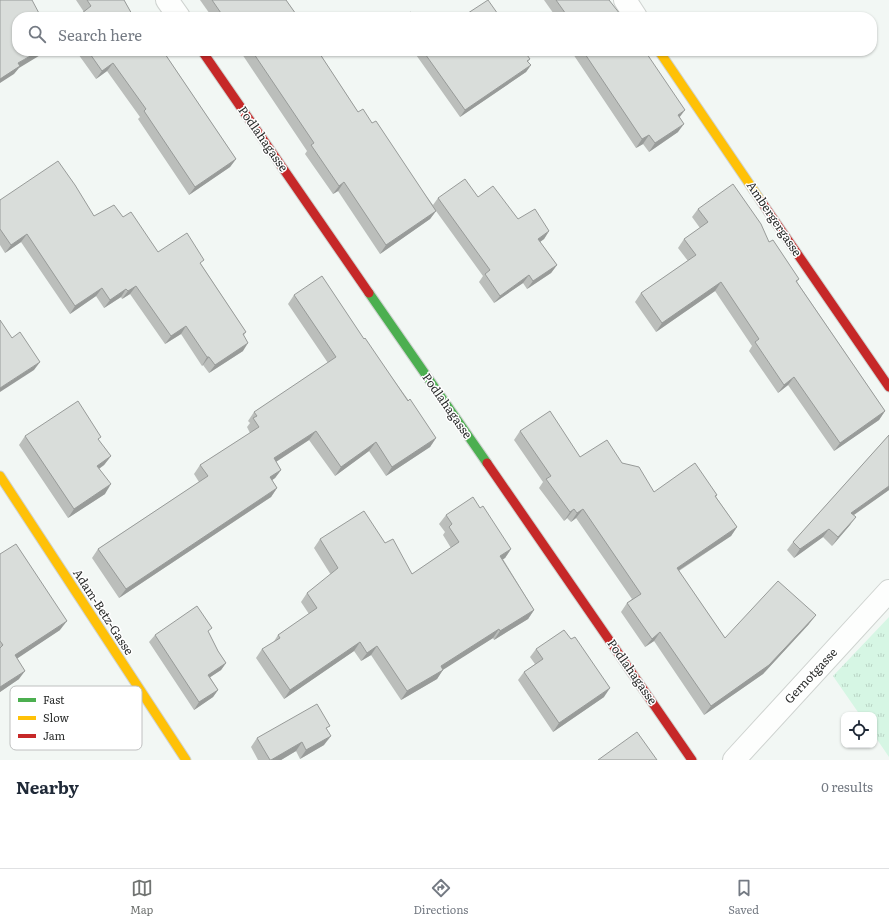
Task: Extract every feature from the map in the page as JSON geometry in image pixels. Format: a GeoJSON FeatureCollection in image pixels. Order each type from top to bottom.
{"type":"FeatureCollection","features":[{"type":"Feature","properties":{"kind":"street"},"geometry":{"type":"LineString","coordinates":[[167,0],[175,12]]}},
{"type":"Feature","properties":{"kind":"street"},"geometry":{"type":"LineString","coordinates":[[624,0],[632,12]]}},
{"type":"Feature","properties":{"kind":"street","name":"Podlahagasse"},"geometry":{"type":"LineString","coordinates":[[205,56],[692,760]]}},
{"type":"Feature","properties":{"kind":"street","name":"Ambergergasse"},"geometry":{"type":"LineString","coordinates":[[662,56],[889,387]]}},
{"type":"Feature","properties":{"kind":"street","name":"Adam-Betz-Gasse"},"geometry":{"type":"LineString","coordinates":[[0,476],[138,686]]}},
{"type":"Feature","properties":{"kind":"street","name":"Gernotgasse"},"geometry":{"type":"LineString","coordinates":[[734,760],[889,591]]}},
{"type":"Feature","properties":{"kind":"street","name":"Adam-Betz-Gasse"},"geometry":{"type":"LineString","coordinates":[[142,693],[186,760]]}},
{"type":"Feature","properties":{"kind":"green space"},"geometry":{"type":"Polygon","coordinates":[[[889,617],[889,757],[877,739],[877,712],[858,712],[833,676],[889,617]]]}},
{"type":"Feature","properties":{"kind":"building"},"geometry":{"type":"Polygon","coordinates":[[[0,0],[32,0],[38,12],[12,12],[12,56],[30,56],[18,63],[20,66],[0,79],[0,0]]]}},
{"type":"Feature","properties":{"kind":"building"},"geometry":{"type":"Polygon","coordinates":[[[87,0],[124,0],[131,12],[83,12],[91,6],[87,0]]]}},
{"type":"Feature","properties":{"kind":"building"},"geometry":{"type":"Polygon","coordinates":[[[212,0],[286,0],[294,12],[220,12],[212,0]]]}},
{"type":"Feature","properties":{"kind":"building"},"geometry":{"type":"Polygon","coordinates":[[[488,0],[496,12],[470,12],[488,0]]]}},
{"type":"Feature","properties":{"kind":"building"},"geometry":{"type":"Polygon","coordinates":[[[556,0],[609,0],[618,12],[564,12],[556,0]]]}},
{"type":"Feature","properties":{"kind":"building"},"geometry":{"type":"Polygon","coordinates":[[[92,56],[166,56],[236,159],[195,187],[144,111],[146,109],[113,63],[102,71],[92,56]]]}},
{"type":"Feature","properties":{"kind":"building"},"geometry":{"type":"Polygon","coordinates":[[[255,56],[321,56],[358,112],[363,109],[372,123],[376,121],[436,211],[386,245],[344,182],[339,186],[311,145],[314,143],[255,56]]]}},
{"type":"Feature","properties":{"kind":"building"},"geometry":{"type":"Polygon","coordinates":[[[427,56],[528,56],[530,59],[527,61],[531,65],[465,110],[427,56]]]}},
{"type":"Feature","properties":{"kind":"building"},"geometry":{"type":"Polygon","coordinates":[[[586,56],[648,56],[685,110],[678,115],[684,124],[655,143],[649,135],[642,139],[586,56]]]}},
{"type":"Feature","properties":{"kind":"building"},"geometry":{"type":"Polygon","coordinates":[[[58,161],[94,216],[114,205],[123,217],[131,212],[158,252],[187,233],[204,260],[200,263],[246,332],[243,334],[248,343],[215,365],[209,357],[207,357],[186,326],[171,336],[136,286],[128,291],[126,289],[110,300],[102,288],[75,306],[27,234],[11,245],[0,229],[0,200],[58,161]]]}},
{"type":"Feature","properties":{"kind":"building"},"geometry":{"type":"Polygon","coordinates":[[[465,179],[478,197],[493,186],[518,219],[535,209],[549,231],[538,239],[557,265],[533,281],[529,275],[500,296],[485,274],[490,270],[438,198],[465,179]]]}},
{"type":"Feature","properties":{"kind":"building"},"geometry":{"type":"Polygon","coordinates":[[[733,184],[761,224],[769,242],[773,240],[799,279],[796,281],[885,411],[840,443],[794,377],[784,385],[755,342],[759,339],[721,282],[662,323],[641,293],[696,255],[684,239],[708,222],[698,209],[733,184]]]}},
{"type":"Feature","properties":{"kind":"building"},"geometry":{"type":"Polygon","coordinates":[[[322,276],[364,339],[365,338],[408,401],[410,399],[436,438],[392,467],[376,442],[341,467],[316,431],[274,458],[281,470],[270,477],[277,488],[126,589],[98,549],[208,476],[200,465],[259,427],[253,418],[257,416],[254,412],[336,357],[294,295],[322,276]]]}},
{"type":"Feature","properties":{"kind":"building"},"geometry":{"type":"Polygon","coordinates":[[[0,320],[12,338],[20,332],[40,362],[0,388],[0,320]]]}},
{"type":"Feature","properties":{"kind":"building"},"geometry":{"type":"Polygon","coordinates":[[[78,401],[101,437],[98,439],[111,456],[97,466],[111,484],[74,509],[25,436],[78,401]]]}},
{"type":"Feature","properties":{"kind":"building"},"geometry":{"type":"Polygon","coordinates":[[[550,411],[580,457],[607,440],[622,463],[639,467],[654,492],[695,463],[717,495],[715,496],[737,527],[677,568],[725,638],[778,581],[816,615],[769,665],[711,706],[660,632],[652,639],[627,603],[641,594],[583,509],[577,513],[574,509],[570,512],[546,479],[551,476],[520,431],[550,411]]]}},
{"type":"Feature","properties":{"kind":"building"},"geometry":{"type":"Polygon","coordinates":[[[889,435],[889,486],[851,513],[856,517],[838,537],[829,529],[800,549],[793,542],[889,435]]]}},
{"type":"Feature","properties":{"kind":"building"},"geometry":{"type":"Polygon","coordinates":[[[473,497],[480,508],[483,506],[511,549],[500,556],[534,610],[500,631],[499,629],[441,666],[443,670],[407,691],[377,646],[367,653],[360,642],[290,690],[262,649],[280,638],[278,635],[317,608],[307,593],[338,568],[320,539],[364,511],[385,543],[393,539],[412,574],[459,542],[449,527],[452,524],[446,515],[473,497]]]}},
{"type":"Feature","properties":{"kind":"building"},"geometry":{"type":"Polygon","coordinates":[[[16,544],[67,621],[15,655],[25,671],[0,687],[0,648],[3,645],[0,641],[0,554],[16,544]]]}},
{"type":"Feature","properties":{"kind":"building"},"geometry":{"type":"Polygon","coordinates":[[[197,606],[212,628],[208,631],[226,663],[208,675],[218,690],[199,702],[155,635],[197,606]]]}},
{"type":"Feature","properties":{"kind":"building"},"geometry":{"type":"Polygon","coordinates":[[[564,630],[571,639],[575,637],[610,688],[559,723],[524,672],[543,659],[536,649],[564,630]]]}},
{"type":"Feature","properties":{"kind":"building"},"geometry":{"type":"Polygon","coordinates":[[[317,704],[330,726],[326,728],[331,736],[306,750],[302,742],[270,760],[257,738],[317,704]]]}},
{"type":"Feature","properties":{"kind":"building"},"geometry":{"type":"Polygon","coordinates":[[[637,732],[657,760],[598,760],[637,732]]]}},
{"type":"Feature","properties":{"kind":"traffic: fast"},"geometry":{"type":"LineString","coordinates":[[369,293],[487,463]]}},
{"type":"Feature","properties":{"kind":"traffic: slow"},"geometry":{"type":"LineString","coordinates":[[662,56],[761,201]]}},
{"type":"Feature","properties":{"kind":"traffic: slow"},"geometry":{"type":"LineString","coordinates":[[0,476],[138,686]]}},
{"type":"Feature","properties":{"kind":"traffic: slow"},"geometry":{"type":"LineString","coordinates":[[142,693],[186,760]]}},
{"type":"Feature","properties":{"kind":"traffic: jam"},"geometry":{"type":"LineString","coordinates":[[205,56],[369,293]]}},
{"type":"Feature","properties":{"kind":"traffic: jam"},"geometry":{"type":"LineString","coordinates":[[761,201],[889,387]]}},
{"type":"Feature","properties":{"kind":"traffic: jam"},"geometry":{"type":"LineString","coordinates":[[487,463],[692,760]]}}]}
